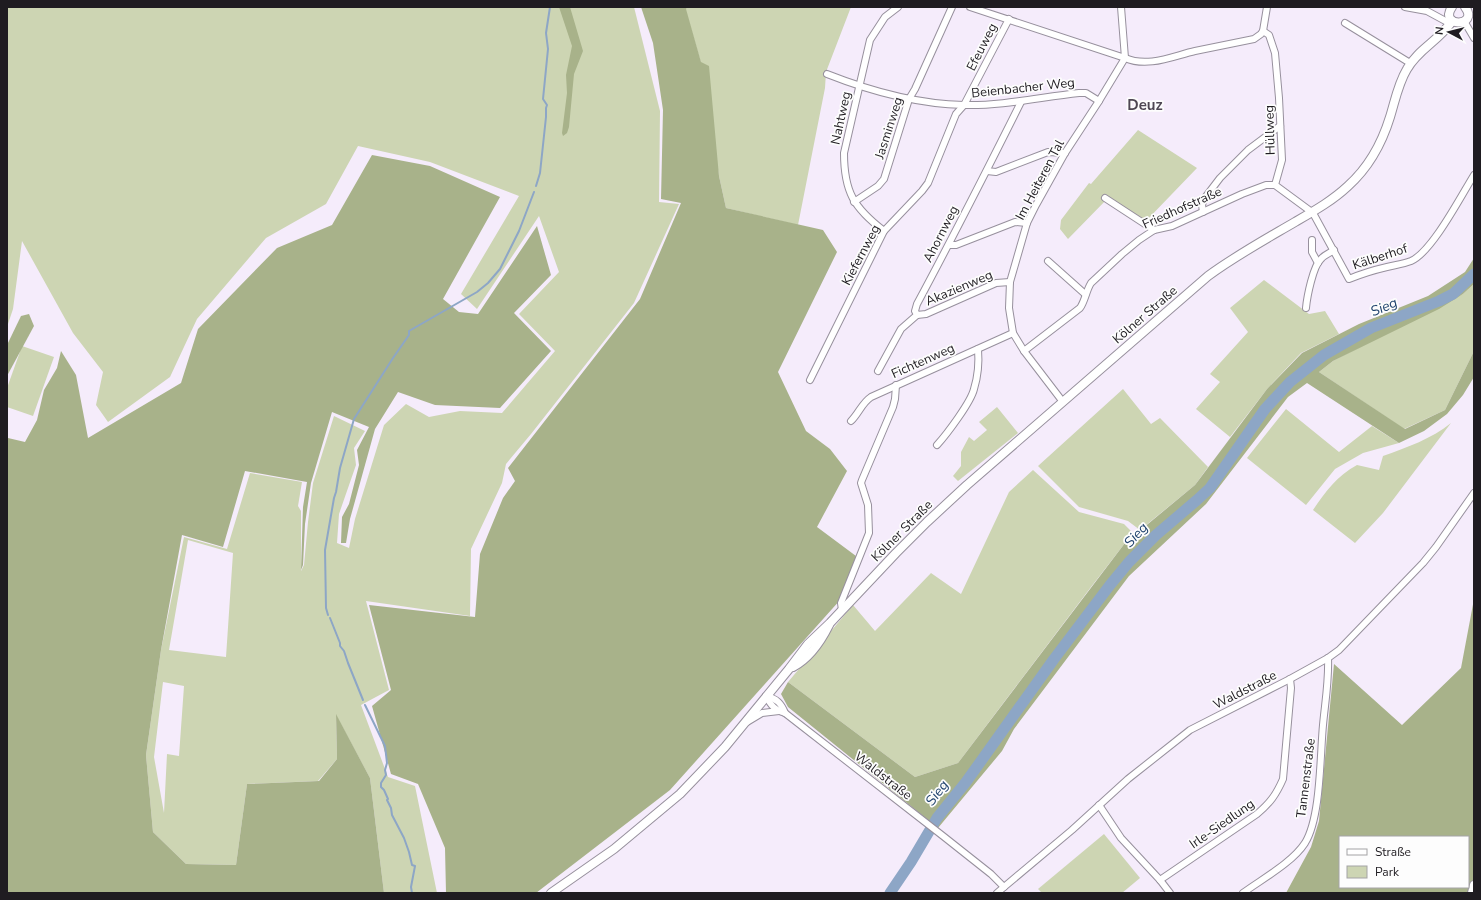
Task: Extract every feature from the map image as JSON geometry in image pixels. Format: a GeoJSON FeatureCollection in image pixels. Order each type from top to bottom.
{"type":"FeatureCollection","features":[{"type":"Feature","properties":{"kind":"main road"},"geometry":{"type":"LineString","coordinates":[[1452,7],[1449,13],[1452,22],[1458,23],[1464,21],[1470,11]]}},
{"type":"Feature","properties":{"kind":"main road","name":"Kölner Straße"},"geometry":{"type":"LineString","coordinates":[[550,893],[614,849],[680,794],[703,771],[789,669],[798,664],[814,649],[830,623],[896,553],[957,493],[1222,266],[1313,213],[1332,200],[1353,181],[1373,155],[1384,135],[1401,79],[1410,63],[1419,53],[1444,32],[1452,22]]}},
{"type":"Feature","properties":{"kind":"main road"},"geometry":{"type":"LineString","coordinates":[[1472,893],[1474,885]]}},
{"type":"Feature","properties":{"kind":"street","name":"Nahtweg"},"geometry":{"type":"LineString","coordinates":[[884,231],[863,213],[854,202],[845,177],[844,153],[870,40],[885,17],[898,7]]}},
{"type":"Feature","properties":{"kind":"street","name":"Jasminweg"},"geometry":{"type":"LineString","coordinates":[[854,202],[878,186],[884,179],[909,99],[915,90],[952,7]]}},
{"type":"Feature","properties":{"kind":"street"},"geometry":{"type":"LineString","coordinates":[[970,7],[1125,58],[1154,62],[1254,39],[1263,31],[1267,7]]}},
{"type":"Feature","properties":{"kind":"street"},"geometry":{"type":"LineString","coordinates":[[1099,101],[1125,58],[1121,7]]}},
{"type":"Feature","properties":{"kind":"street"},"geometry":{"type":"LineString","coordinates":[[1405,7],[1427,11],[1452,22]]}},
{"type":"Feature","properties":{"kind":"street","name":"Efeuweg"},"geometry":{"type":"LineString","coordinates":[[964,105],[1009,19]]}},
{"type":"Feature","properties":{"kind":"street"},"geometry":{"type":"LineString","coordinates":[[1464,21],[1474,38]]}},
{"type":"Feature","properties":{"kind":"street"},"geometry":{"type":"LineString","coordinates":[[1344,23],[1410,63]]}},
{"type":"Feature","properties":{"kind":"street","name":"Hüllweg"},"geometry":{"type":"LineString","coordinates":[[1263,31],[1269,35],[1275,53],[1279,98],[1282,160],[1275,184]]}},
{"type":"Feature","properties":{"kind":"street","name":"Beienbacher Weg"},"geometry":{"type":"LineString","coordinates":[[827,74],[859,86],[909,99],[964,105],[1021,102],[1079,93],[1086,93],[1099,101]]}},
{"type":"Feature","properties":{"kind":"street","name":"Im Heiteren Tal"},"geometry":{"type":"LineString","coordinates":[[1063,402],[1024,351],[1013,333],[1009,308],[1010,282],[1027,223],[1042,192],[1065,153],[1099,101]]}},
{"type":"Feature","properties":{"kind":"street","name":"Ahornweg"},"geometry":{"type":"LineString","coordinates":[[917,315],[915,312],[917,304],[1021,102]]}},
{"type":"Feature","properties":{"kind":"street","name":"Kiefernweg"},"geometry":{"type":"LineString","coordinates":[[810,380],[884,231],[928,183],[956,114],[964,105]]}},
{"type":"Feature","properties":{"kind":"street"},"geometry":{"type":"LineString","coordinates":[[1203,212],[1202,205],[1204,199],[1220,178],[1248,150],[1280,126]]}},
{"type":"Feature","properties":{"kind":"street"},"geometry":{"type":"LineString","coordinates":[[986,171],[996,172],[1048,152],[1065,153]]}},
{"type":"Feature","properties":{"kind":"street","name":"Kälberhof"},"geometry":{"type":"LineString","coordinates":[[1313,213],[1349,279],[1371,271],[1411,261],[1425,250],[1441,228],[1474,175]]}},
{"type":"Feature","properties":{"kind":"street"},"geometry":{"type":"LineString","coordinates":[[1275,184],[1313,213]]}},
{"type":"Feature","properties":{"kind":"street","name":"Friedhofstraße"},"geometry":{"type":"LineString","coordinates":[[1024,351],[1080,308],[1091,283],[1122,254],[1154,230],[1172,226],[1242,194],[1266,185],[1275,184]]}},
{"type":"Feature","properties":{"kind":"street"},"geometry":{"type":"LineString","coordinates":[[1105,198],[1154,230]]}},
{"type":"Feature","properties":{"kind":"street"},"geometry":{"type":"LineString","coordinates":[[949,244],[956,245],[1015,222],[1027,223]]}},
{"type":"Feature","properties":{"kind":"street"},"geometry":{"type":"LineString","coordinates":[[1312,240],[1312,252],[1318,263]]}},
{"type":"Feature","properties":{"kind":"street"},"geometry":{"type":"LineString","coordinates":[[1306,308],[1309,290],[1318,263],[1320,259],[1334,250]]}},
{"type":"Feature","properties":{"kind":"street"},"geometry":{"type":"LineString","coordinates":[[1048,261],[1085,294]]}},
{"type":"Feature","properties":{"kind":"street","name":"Akazienweg"},"geometry":{"type":"LineString","coordinates":[[917,315],[926,314],[996,283],[1010,282]]}},
{"type":"Feature","properties":{"kind":"street"},"geometry":{"type":"LineString","coordinates":[[878,371],[901,329],[917,315]]}},
{"type":"Feature","properties":{"kind":"street","name":"Fichtenweg"},"geometry":{"type":"LineString","coordinates":[[852,421],[857,416],[866,401],[871,397],[1013,333]]}},
{"type":"Feature","properties":{"kind":"street"},"geometry":{"type":"LineString","coordinates":[[937,445],[948,432],[973,393],[977,371],[978,349]]}},
{"type":"Feature","properties":{"kind":"street"},"geometry":{"type":"LineString","coordinates":[[842,610],[841,603],[869,533],[868,505],[861,483],[893,407],[896,385]]}},
{"type":"Feature","properties":{"kind":"street","name":"Waldstraße"},"geometry":{"type":"LineString","coordinates":[[997,893],[1164,750],[1190,730],[1290,679],[1328,658],[1339,650],[1423,563],[1474,493]]}},
{"type":"Feature","properties":{"kind":"street","name":"Tannenstraße"},"geometry":{"type":"LineString","coordinates":[[1243,893],[1296,854],[1305,842],[1310,830],[1314,815],[1319,778],[1329,672],[1328,658]]}},
{"type":"Feature","properties":{"kind":"street","name":"Irle-Siedlung"},"geometry":{"type":"LineString","coordinates":[[1160,880],[1257,814],[1270,803],[1278,791],[1283,778],[1291,688],[1290,679]]}},
{"type":"Feature","properties":{"kind":"street","name":"Waldstraße"},"geometry":{"type":"LineString","coordinates":[[766,696],[775,698],[781,704],[782,712],[936,830],[1004,886]]}},
{"type":"Feature","properties":{"kind":"street"},"geometry":{"type":"LineString","coordinates":[[742,725],[762,713],[782,712]]}},
{"type":"Feature","properties":{"kind":"street"},"geometry":{"type":"LineString","coordinates":[[1099,805],[1121,838],[1170,893]]}},
{"type":"Feature","properties":{"kind":"green space"},"geometry":{"type":"Polygon","coordinates":[[[7,7],[634,7],[660,111],[659,202],[679,204],[634,303],[506,464],[502,483],[471,549],[470,616],[366,601],[389,690],[361,705],[388,777],[415,786],[437,893],[384,893],[370,778],[336,715],[337,759],[318,781],[247,784],[236,865],[186,864],[153,832],[146,755],[161,650],[184,537],[227,549],[250,473],[302,482],[298,506],[301,511],[301,571],[304,565],[313,483],[334,416],[365,431],[354,448],[356,465],[339,514],[337,543],[349,548],[355,519],[384,425],[406,404],[429,417],[460,411],[502,413],[555,351],[519,314],[559,272],[539,216],[477,309],[461,294],[519,196],[430,162],[358,146],[326,204],[266,238],[197,319],[170,377],[108,422],[96,405],[103,372],[73,333],[22,241],[13,309],[7,327],[7,7]],[[188,540],[169,650],[226,657],[233,553],[188,540]],[[163,682],[154,757],[164,813],[167,754],[179,756],[184,686],[163,682]]]}},
{"type":"Feature","properties":{"kind":"green space"},"geometry":{"type":"Polygon","coordinates":[[[559,7],[570,7],[583,51],[574,74],[569,127],[567,133],[563,136],[562,133],[567,93],[566,75],[572,46],[559,7]]]}},
{"type":"Feature","properties":{"kind":"green space"},"geometry":{"type":"Polygon","coordinates":[[[641,7],[687,7],[686,9],[701,62],[709,66],[719,176],[726,208],[823,230],[837,252],[778,372],[806,431],[830,449],[847,471],[817,527],[856,556],[841,599],[670,790],[536,893],[446,893],[445,848],[418,784],[391,774],[372,706],[391,690],[369,605],[475,617],[480,554],[503,498],[515,481],[508,468],[640,299],[681,203],[661,199],[663,110],[653,43],[641,7]]]}},
{"type":"Feature","properties":{"kind":"green space"},"geometry":{"type":"Polygon","coordinates":[[[851,7],[826,72],[825,88],[798,225],[726,208],[719,176],[701,63],[685,8],[851,7]]]}},
{"type":"Feature","properties":{"kind":"green space"},"geometry":{"type":"Polygon","coordinates":[[[1138,130],[1197,168],[1145,222],[1109,197],[1068,239],[1060,229],[1061,220],[1089,183],[1091,184],[1138,130]]]}},
{"type":"Feature","properties":{"kind":"green space"},"geometry":{"type":"Polygon","coordinates":[[[372,155],[430,166],[500,197],[443,299],[459,312],[478,314],[537,226],[551,275],[514,313],[551,351],[500,408],[435,405],[398,392],[375,429],[350,519],[346,543],[341,543],[342,517],[349,504],[359,465],[357,450],[369,427],[332,412],[311,483],[305,524],[303,565],[301,570],[303,507],[307,482],[245,471],[223,547],[182,535],[161,650],[146,755],[153,832],[186,864],[236,865],[247,784],[319,781],[337,759],[336,714],[370,778],[384,893],[7,893],[7,434],[8,438],[25,442],[37,420],[44,390],[57,368],[61,351],[76,375],[88,438],[181,383],[198,329],[277,248],[332,225],[372,155]]]}},
{"type":"Feature","properties":{"kind":"green space"},"geometry":{"type":"Polygon","coordinates":[[[1474,258],[1474,284],[1463,294],[1439,309],[1333,361],[1319,372],[1405,429],[1445,410],[1474,351],[1474,377],[1463,395],[1447,414],[1424,431],[1399,443],[1307,383],[1288,397],[1206,504],[1129,576],[1014,729],[1002,751],[938,828],[788,707],[781,694],[788,682],[915,777],[958,763],[1125,543],[1195,485],[1267,389],[1302,353],[1359,324],[1428,296],[1465,272],[1474,258]]]}},
{"type":"Feature","properties":{"kind":"green space"},"geometry":{"type":"Polygon","coordinates":[[[1264,280],[1309,314],[1325,311],[1339,334],[1301,353],[1267,389],[1230,437],[1196,409],[1220,382],[1210,374],[1248,332],[1230,308],[1264,280]]]}},
{"type":"Feature","properties":{"kind":"green space"},"geometry":{"type":"Polygon","coordinates":[[[1474,284],[1474,351],[1445,410],[1404,429],[1319,372],[1333,361],[1463,294],[1474,284]]]}},
{"type":"Feature","properties":{"kind":"green space"},"geometry":{"type":"Polygon","coordinates":[[[29,314],[34,326],[7,376],[7,345],[21,316],[29,314]]]}},
{"type":"Feature","properties":{"kind":"green space"},"geometry":{"type":"Polygon","coordinates":[[[22,346],[54,357],[33,416],[7,407],[7,388],[22,346]]]}},
{"type":"Feature","properties":{"kind":"green space"},"geometry":{"type":"Polygon","coordinates":[[[1123,389],[1151,424],[1160,418],[1208,467],[1195,485],[1140,530],[1128,521],[1079,507],[1038,466],[1123,389]]]}},
{"type":"Feature","properties":{"kind":"green space"},"geometry":{"type":"Polygon","coordinates":[[[997,407],[1018,433],[958,481],[953,476],[961,466],[961,452],[969,437],[974,441],[987,430],[979,422],[997,407]]]}},
{"type":"Feature","properties":{"kind":"green space"},"geometry":{"type":"Polygon","coordinates":[[[1286,409],[1339,452],[1372,426],[1399,443],[1363,453],[1335,469],[1306,505],[1247,458],[1286,409]]]}},
{"type":"Feature","properties":{"kind":"green space"},"geometry":{"type":"Polygon","coordinates":[[[1451,423],[1383,513],[1355,543],[1313,510],[1332,484],[1350,469],[1357,465],[1379,470],[1383,456],[1427,438],[1451,423]]]}},
{"type":"Feature","properties":{"kind":"green space"},"geometry":{"type":"Polygon","coordinates":[[[1033,470],[1079,512],[1124,524],[1135,535],[1125,543],[958,763],[915,777],[788,682],[853,605],[875,631],[931,573],[961,594],[1009,492],[1033,470]]]}},
{"type":"Feature","properties":{"kind":"green space"},"geometry":{"type":"Polygon","coordinates":[[[1474,599],[1474,893],[1286,893],[1311,847],[1319,821],[1334,664],[1402,725],[1461,668],[1474,599]]]}},
{"type":"Feature","properties":{"kind":"green space"},"geometry":{"type":"Polygon","coordinates":[[[1104,834],[1140,878],[1122,893],[1042,893],[1038,889],[1104,834]]]}},
{"type":"Feature","properties":{"kind":"waterway"},"geometry":{"type":"LineString","coordinates":[[536,186],[540,173],[547,105],[543,99],[548,49],[546,33],[550,7]]}},
{"type":"Feature","properties":{"kind":"waterway"},"geometry":{"type":"LineString","coordinates":[[328,615],[326,608],[325,550],[340,468],[354,419],[409,335],[409,331],[477,292],[488,283],[500,269],[519,231],[534,192]]}},
{"type":"Feature","properties":{"kind":"waterway","name":"Sieg"},"geometry":{"type":"LineString","coordinates":[[890,893],[911,862],[937,818],[966,782],[1054,659],[1110,585],[1129,562],[1156,535],[1210,488],[1265,409],[1290,382],[1324,355],[1371,328],[1453,294],[1474,274]]}},
{"type":"Feature","properties":{"kind":"waterway"},"geometry":{"type":"LineString","coordinates":[[330,618],[363,700]]}},
{"type":"Feature","properties":{"kind":"waterway"},"geometry":{"type":"LineString","coordinates":[[365,705],[385,746],[387,763],[385,770],[386,775],[381,783],[381,787],[384,790],[392,815],[404,838],[412,865],[415,866],[411,887],[412,893]]}},
{"type":"Feature","properties":{"kind":"district","name":"Deuz"},"geometry":{"type":"Point","coordinates":[1145,105]}}]}
